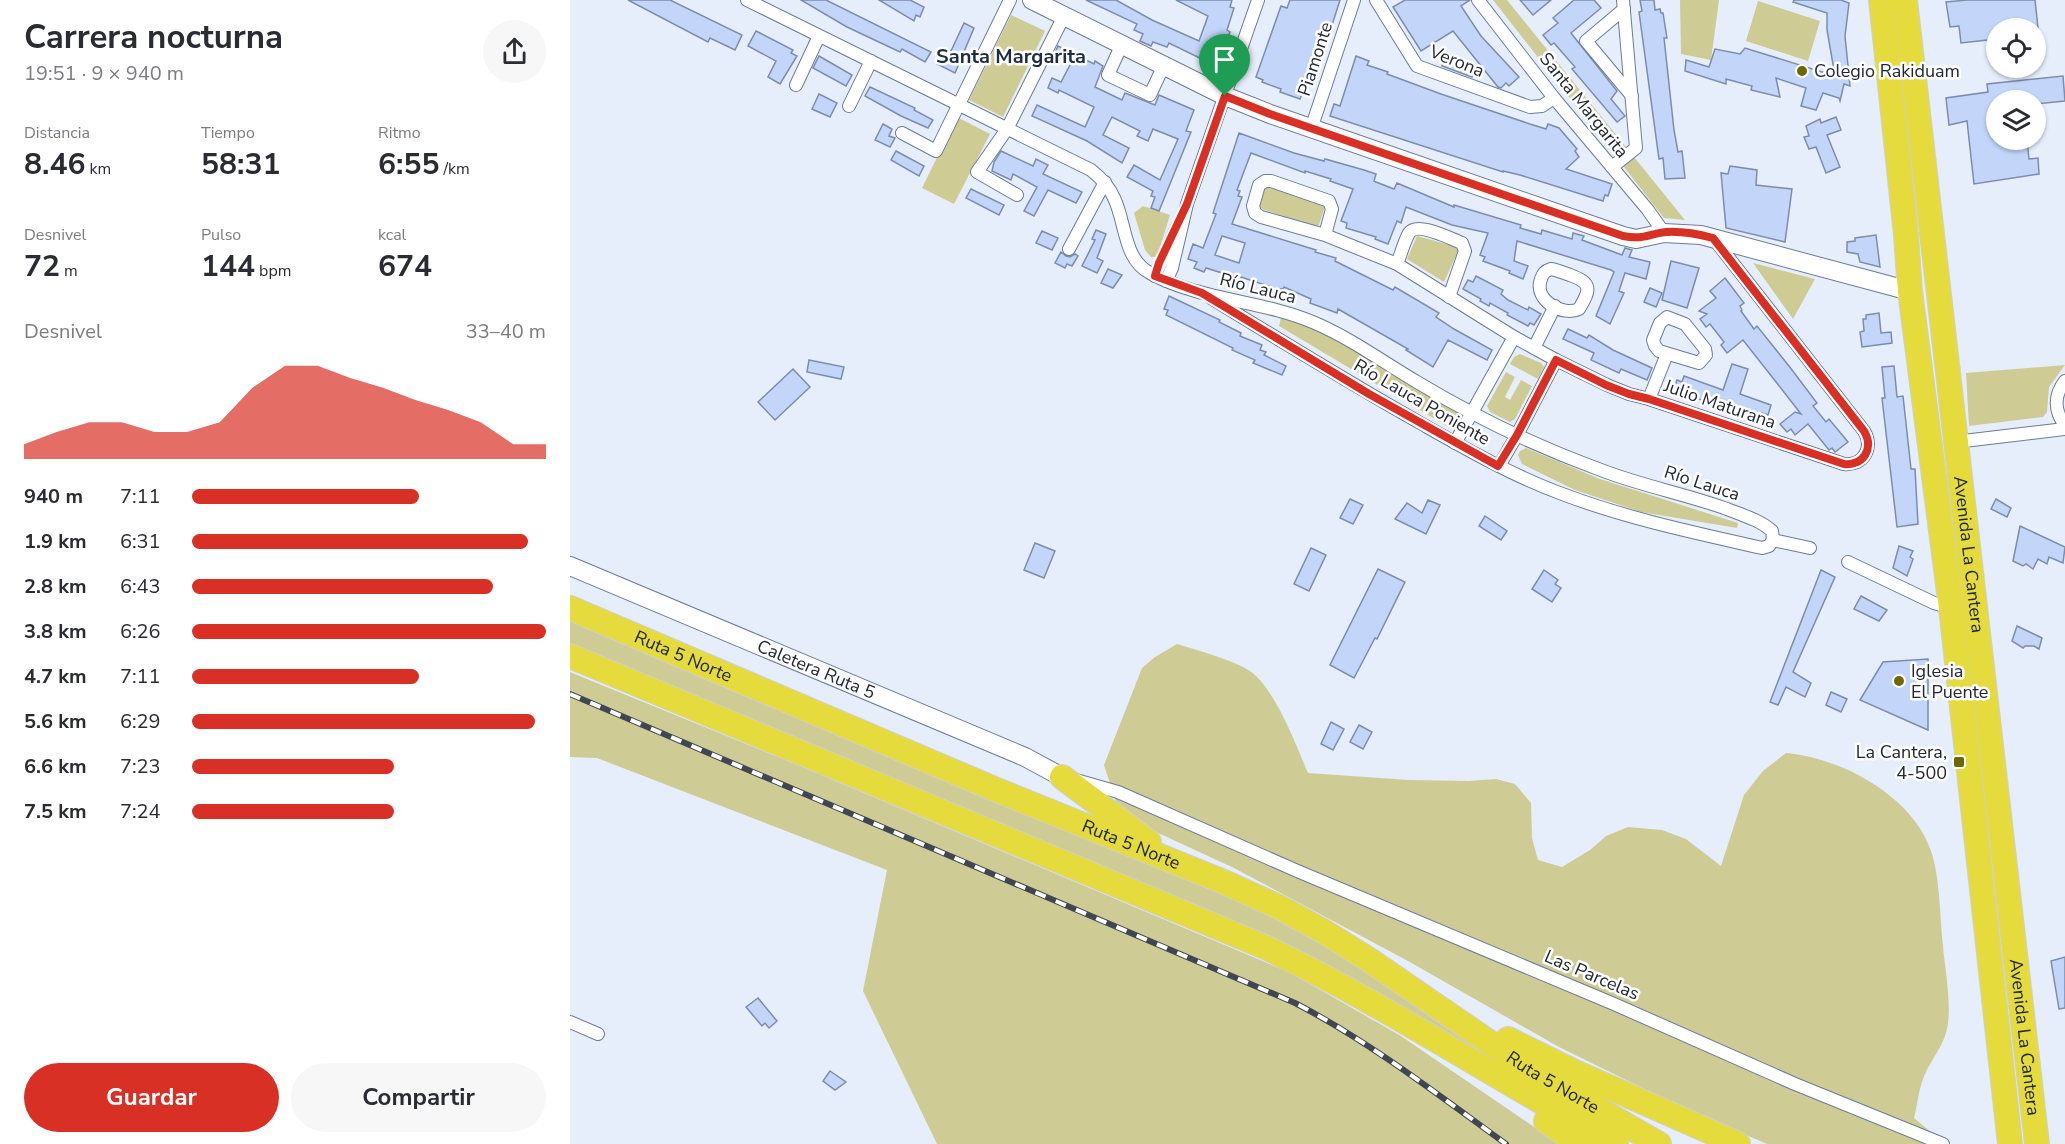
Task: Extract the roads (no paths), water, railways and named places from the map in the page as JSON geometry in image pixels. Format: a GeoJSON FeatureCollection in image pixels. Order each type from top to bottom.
{"type":"FeatureCollection","features":[{"type":"Feature","properties":{"kind":"highway","name":"Avenida La Cantera"},"geometry":{"type":"LineString","coordinates":[[1881,0],[1910,291],[1951,608],[2007,1136]]}},
{"type":"Feature","properties":{"kind":"highway","name":"Avenida La Cantera"},"geometry":{"type":"LineString","coordinates":[[1905,0],[2038,1137]]}},
{"type":"Feature","properties":{"kind":"highway"},"geometry":{"type":"LineString","coordinates":[[1910,291],[1926,297],[1931,304],[1937,334],[1945,357]]}},
{"type":"Feature","properties":{"kind":"highway","name":"Ruta 5 Norte"},"geometry":{"type":"LineString","coordinates":[[570,608],[992,788],[1244,891],[1303,919],[1368,958],[1527,1068],[1659,1144]]}},
{"type":"Feature","properties":{"kind":"highway","name":"Ruta 5 Norte"},"geometry":{"type":"LineString","coordinates":[[570,656],[1245,938],[1400,1018],[1616,1144]]}},
{"type":"Feature","properties":{"kind":"highway"},"geometry":{"type":"LineString","coordinates":[[1062,777],[1137,835],[1203,874]]}},
{"type":"Feature","properties":{"kind":"highway"},"geometry":{"type":"LineString","coordinates":[[1368,958],[1525,1048],[1738,1144]]}},
{"type":"Feature","properties":{"kind":"highway"},"geometry":{"type":"LineString","coordinates":[[1400,1018],[1580,1144]]}},
{"type":"Feature","properties":{"kind":"main road"},"geometry":{"type":"LineString","coordinates":[[1049,6],[1225,96],[1311,129],[1623,236],[1645,238],[1664,232],[1688,233],[1910,291]]}},
{"type":"Feature","properties":{"kind":"main road","name":"Caletera Ruta 5"},"geometry":{"type":"LineString","coordinates":[[570,566],[1025,757],[1062,777]]}},
{"type":"Feature","properties":{"kind":"street","name":"Río Lauca"},"geometry":{"type":"LineString","coordinates":[[747,0],[1091,170],[1105,182],[1115,199],[1132,255],[1143,269],[1202,293],[1290,313],[1314,322],[1342,335],[1418,383],[1517,435],[1604,471],[1691,496],[1748,517],[1772,531],[1773,540]]}},
{"type":"Feature","properties":{"kind":"street"},"geometry":{"type":"LineString","coordinates":[[902,133],[936,151],[1010,0]]}},
{"type":"Feature","properties":{"kind":"street"},"geometry":{"type":"LineString","coordinates":[[1161,278],[1159,263],[1187,204],[1258,0]]}},
{"type":"Feature","properties":{"kind":"street","name":"Piamonte"},"geometry":{"type":"LineString","coordinates":[[1311,129],[1354,0]]}},
{"type":"Feature","properties":{"kind":"street","name":"Verona"},"geometry":{"type":"LineString","coordinates":[[1376,0],[1417,66],[1530,107],[1542,106],[1554,98]]}},
{"type":"Feature","properties":{"kind":"street","name":"Santa Margarita"},"geometry":{"type":"LineString","coordinates":[[1478,0],[1554,98],[1664,232]]}},
{"type":"Feature","properties":{"kind":"street"},"geometry":{"type":"LineString","coordinates":[[1623,4],[1586,41],[1632,96]]}},
{"type":"Feature","properties":{"kind":"street"},"geometry":{"type":"LineString","coordinates":[[1612,168],[1636,148],[1623,4]]}},
{"type":"Feature","properties":{"kind":"street"},"geometry":{"type":"LineString","coordinates":[[1017,195],[977,172],[1007,129],[1049,6]]}},
{"type":"Feature","properties":{"kind":"street"},"geometry":{"type":"LineString","coordinates":[[796,85],[819,36]]}},
{"type":"Feature","properties":{"kind":"street"},"geometry":{"type":"LineString","coordinates":[[1122,44],[1108,75],[1150,95],[1164,65]]}},
{"type":"Feature","properties":{"kind":"street"},"geometry":{"type":"LineString","coordinates":[[849,106],[871,61]]}},
{"type":"Feature","properties":{"kind":"street","name":"Julio Maturana"},"geometry":{"type":"LineString","coordinates":[[1325,235],[1332,209],[1329,201],[1270,181],[1259,185],[1253,206],[1257,216],[1325,235],[1397,264],[1514,337],[1606,385],[1844,464],[1859,462],[1867,454],[1869,442],[1864,431],[1713,238]]}},
{"type":"Feature","properties":{"kind":"street"},"geometry":{"type":"LineString","coordinates":[[1069,249],[1105,182]]}},
{"type":"Feature","properties":{"kind":"street"},"geometry":{"type":"LineString","coordinates":[[1397,264],[1410,232],[1416,228],[1462,243],[1465,251],[1449,297]]}},
{"type":"Feature","properties":{"kind":"street","name":"Río Lauca Poniente"},"geometry":{"type":"LineString","coordinates":[[1202,293],[1455,443],[1498,466],[1564,495],[1654,523],[1762,548],[1769,546],[1773,540]]}},
{"type":"Feature","properties":{"kind":"street"},"geometry":{"type":"LineString","coordinates":[[1534,348],[1555,306]]}},
{"type":"Feature","properties":{"kind":"street"},"geometry":{"type":"LineString","coordinates":[[1455,443],[1514,337]]}},
{"type":"Feature","properties":{"kind":"street"},"geometry":{"type":"LineString","coordinates":[[1649,399],[1667,354]]}},
{"type":"Feature","properties":{"kind":"street"},"geometry":{"type":"LineString","coordinates":[[1498,466],[1556,360]]}},
{"type":"Feature","properties":{"kind":"street"},"geometry":{"type":"LineString","coordinates":[[2065,381],[2059,390],[2056,404],[2060,418],[2065,425]]}},
{"type":"Feature","properties":{"kind":"street"},"geometry":{"type":"LineString","coordinates":[[1955,442],[2065,429]]}},
{"type":"Feature","properties":{"kind":"street"},"geometry":{"type":"LineString","coordinates":[[1773,540],[1810,548]]}},
{"type":"Feature","properties":{"kind":"street"},"geometry":{"type":"LineString","coordinates":[[1848,562],[1934,603],[1951,608]]}},
{"type":"Feature","properties":{"kind":"street","name":"Las Parcelas"},"geometry":{"type":"LineString","coordinates":[[1062,777],[1118,792],[1603,999],[1795,1084],[1943,1144]]}},
{"type":"Feature","properties":{"kind":"street"},"geometry":{"type":"LineString","coordinates":[[570,1022],[598,1034]]}},
{"type":"Feature","properties":{"kind":"railway"},"geometry":{"type":"LineString","coordinates":[[570,694],[1295,1003],[1377,1052],[1506,1144]]}},
{"type":"Feature","properties":{"kind":"place","name":"Colegio Rakiduam"},"geometry":{"type":"Point","coordinates":[1802,71]}},
{"type":"Feature","properties":{"kind":"place","name":"Iglesia El Puente"},"geometry":{"type":"Point","coordinates":[1899,681]}},
{"type":"Feature","properties":{"kind":"place","name":"La Cantera, 4-500"},"geometry":{"type":"Point","coordinates":[1959,762]}},
{"type":"Feature","properties":{"kind":"district","name":"Santa Margarita"},"geometry":{"type":"Point","coordinates":[1011,56]}}]}
